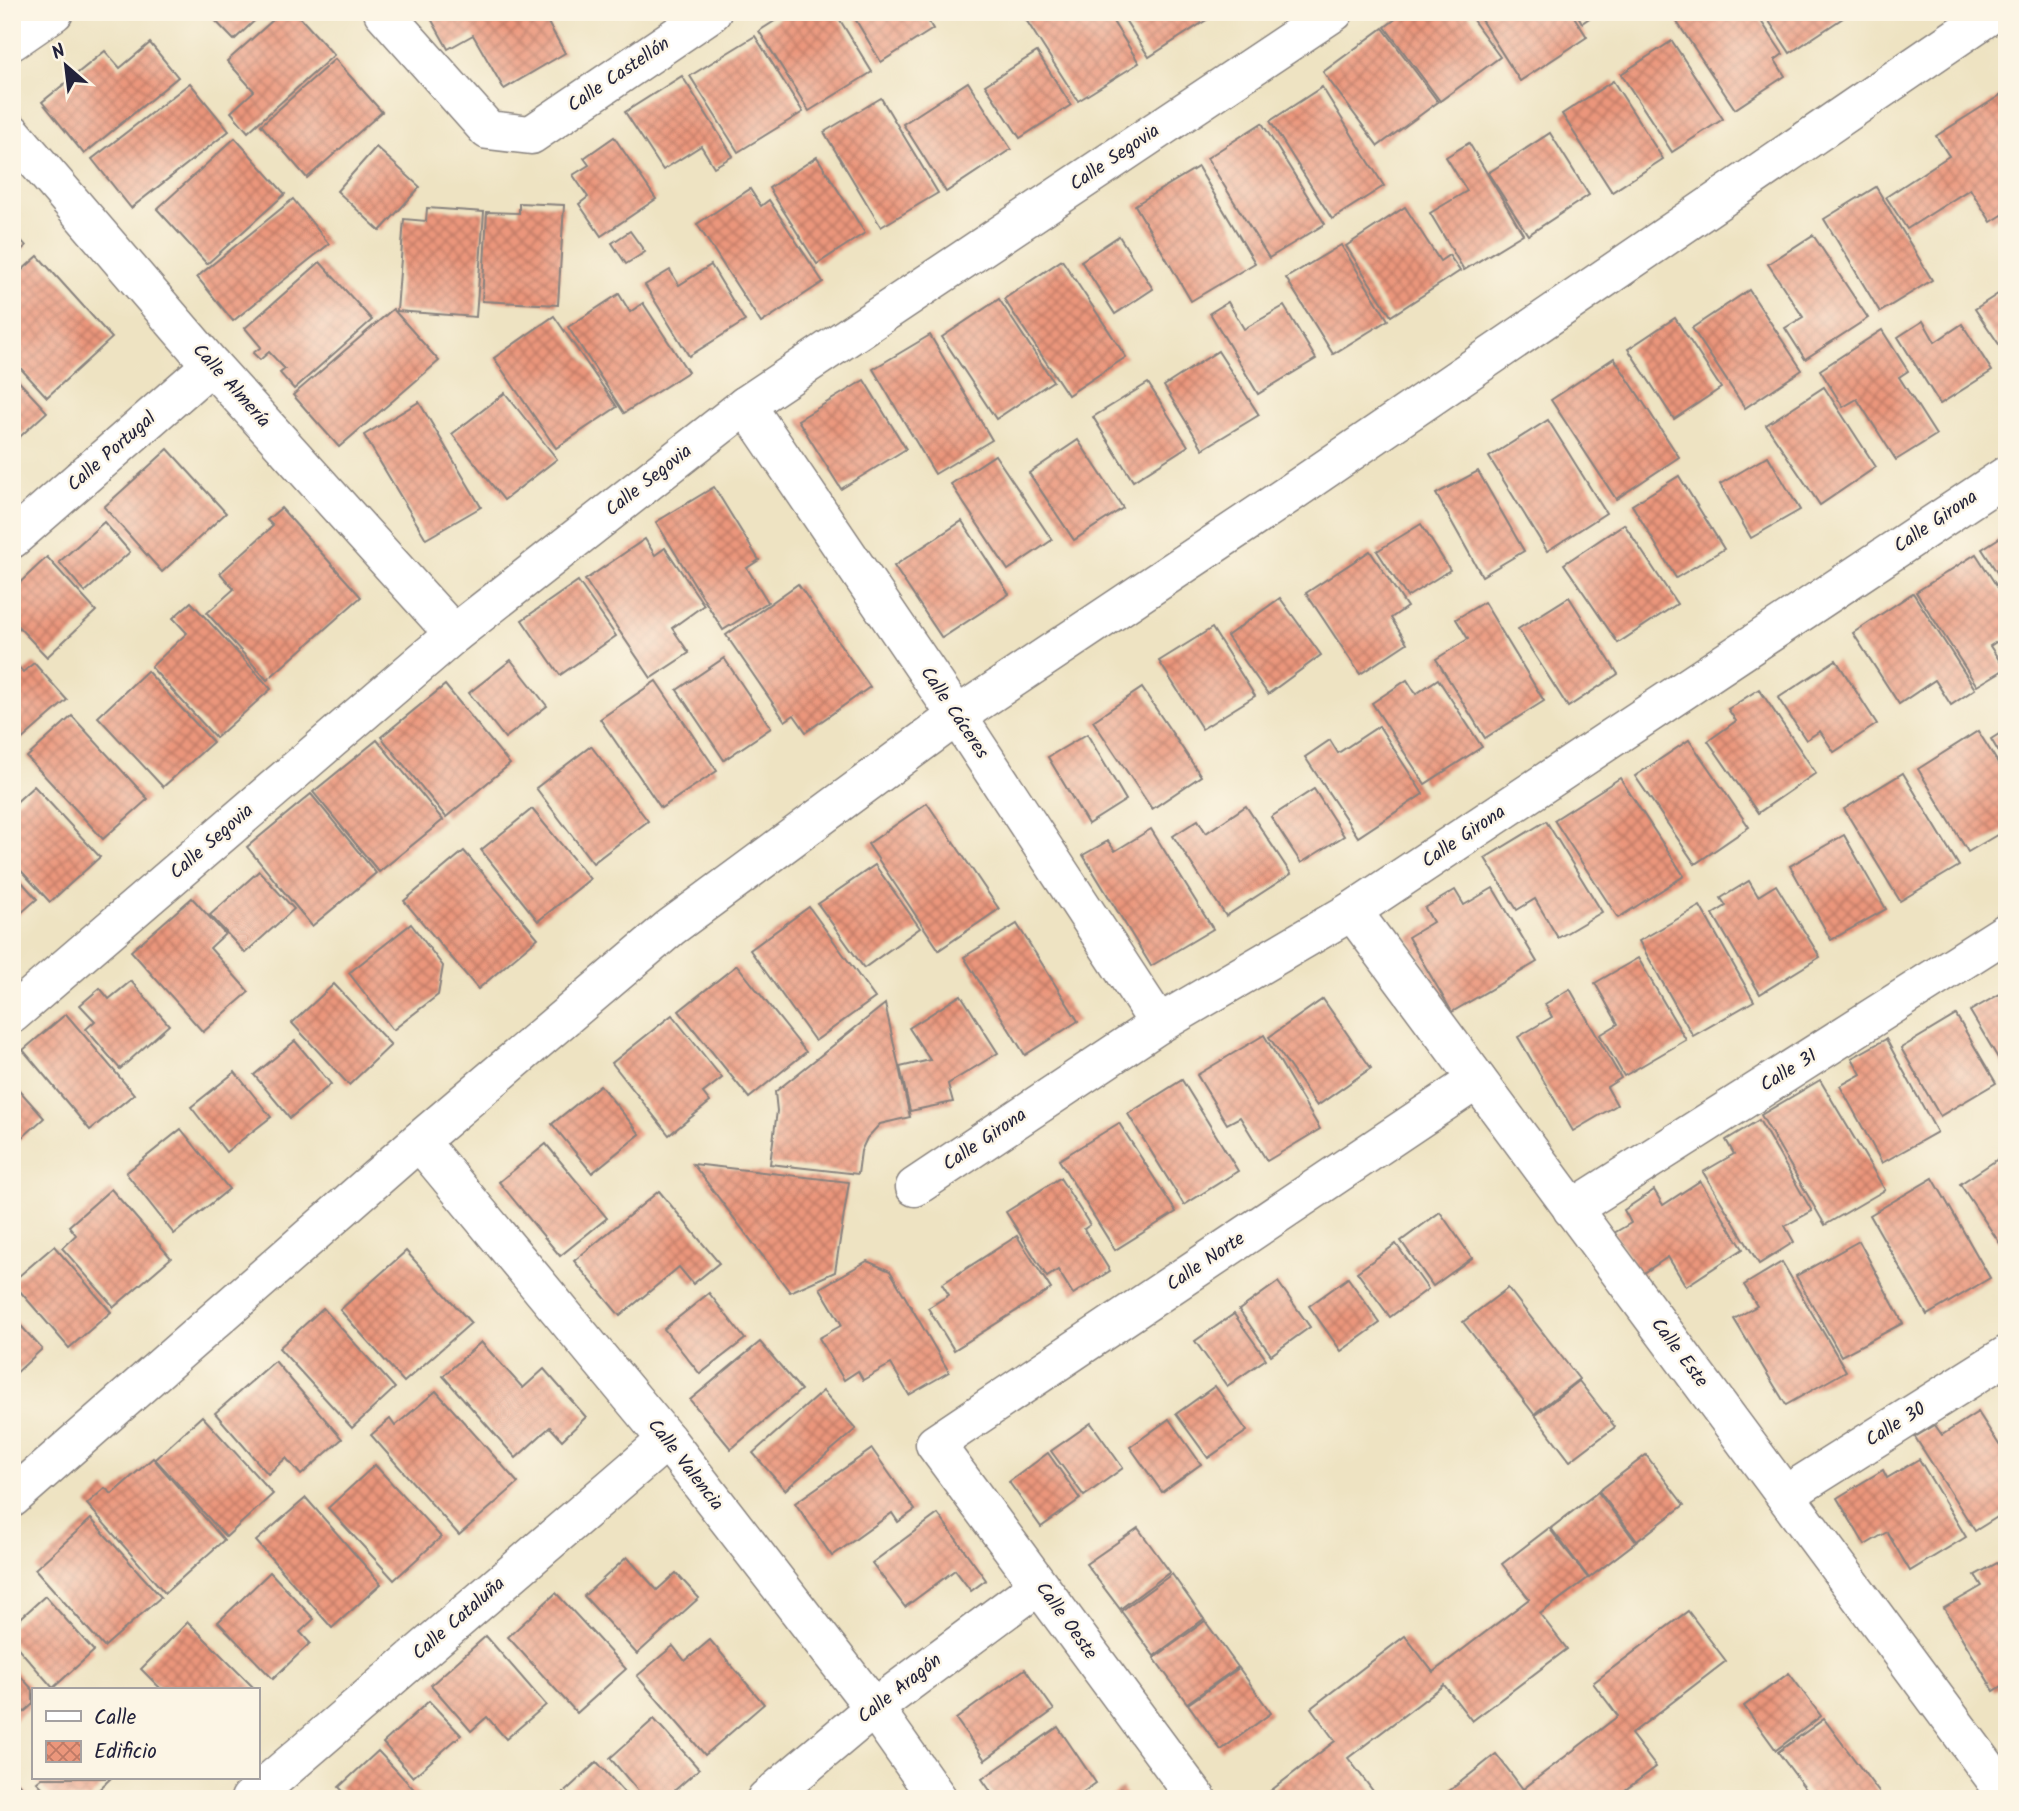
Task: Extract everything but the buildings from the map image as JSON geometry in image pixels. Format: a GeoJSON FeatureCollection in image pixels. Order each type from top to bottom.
{"type":"FeatureCollection","features":[{"type":"Feature","properties":{"kind":"street"},"geometry":{"type":"LineString","coordinates":[[12,41],[54,12]]}},
{"type":"Feature","properties":{"kind":"street","name":"Calle Castellón"},"geometry":{"type":"LineString","coordinates":[[383,12],[488,130],[531,135],[712,12]]}},
{"type":"Feature","properties":{"kind":"street","name":"Calle Segovia"},"geometry":{"type":"LineString","coordinates":[[12,1014],[454,634],[746,405],[1335,12]]}},
{"type":"Feature","properties":{"kind":"street"},"geometry":{"type":"LineString","coordinates":[[12,1498],[419,1141],[670,928],[957,716],[1289,494],[1993,12]]}},
{"type":"Feature","properties":{"kind":"street","name":"Calle Almería"},"geometry":{"type":"LineString","coordinates":[[12,133],[211,365],[454,634]]}},
{"type":"Feature","properties":{"kind":"street","name":"Calle Portugal"},"geometry":{"type":"LineString","coordinates":[[12,539],[211,365]]}},
{"type":"Feature","properties":{"kind":"street","name":"Calle Cáceres"},"geometry":{"type":"LineString","coordinates":[[746,405],[957,716],[1159,1024]]}},
{"type":"Feature","properties":{"kind":"street","name":"Calle Girona"},"geometry":{"type":"LineString","coordinates":[[915,1187],[1159,1024],[1352,911],[2007,475]]}},
{"type":"Feature","properties":{"kind":"street","name":"Calle Este"},"geometry":{"type":"LineString","coordinates":[[1352,911],[2003,1784]]}},
{"type":"Feature","properties":{"kind":"street","name":"Calle 31"},"geometry":{"type":"LineString","coordinates":[[1572,1209],[2007,932]]}},
{"type":"Feature","properties":{"kind":"street","name":"Calle Norte"},"geometry":{"type":"LineString","coordinates":[[935,1444],[1477,1080]]}},
{"type":"Feature","properties":{"kind":"street","name":"Calle Valencia"},"geometry":{"type":"LineString","coordinates":[[419,1141],[667,1440],[874,1708],[938,1799]]}},
{"type":"Feature","properties":{"kind":"street","name":"Calle 30"},"geometry":{"type":"LineString","coordinates":[[1785,1495],[2007,1355]]}},
{"type":"Feature","properties":{"kind":"street","name":"Calle Cataluña"},"geometry":{"type":"LineString","coordinates":[[250,1799],[667,1440]]}},
{"type":"Feature","properties":{"kind":"street","name":"Calle Oeste"},"geometry":{"type":"LineString","coordinates":[[935,1444],[1197,1799]]}},
{"type":"Feature","properties":{"kind":"street","name":"Calle Aragón"},"geometry":{"type":"LineString","coordinates":[[766,1799],[874,1708],[1039,1585]]}}]}
